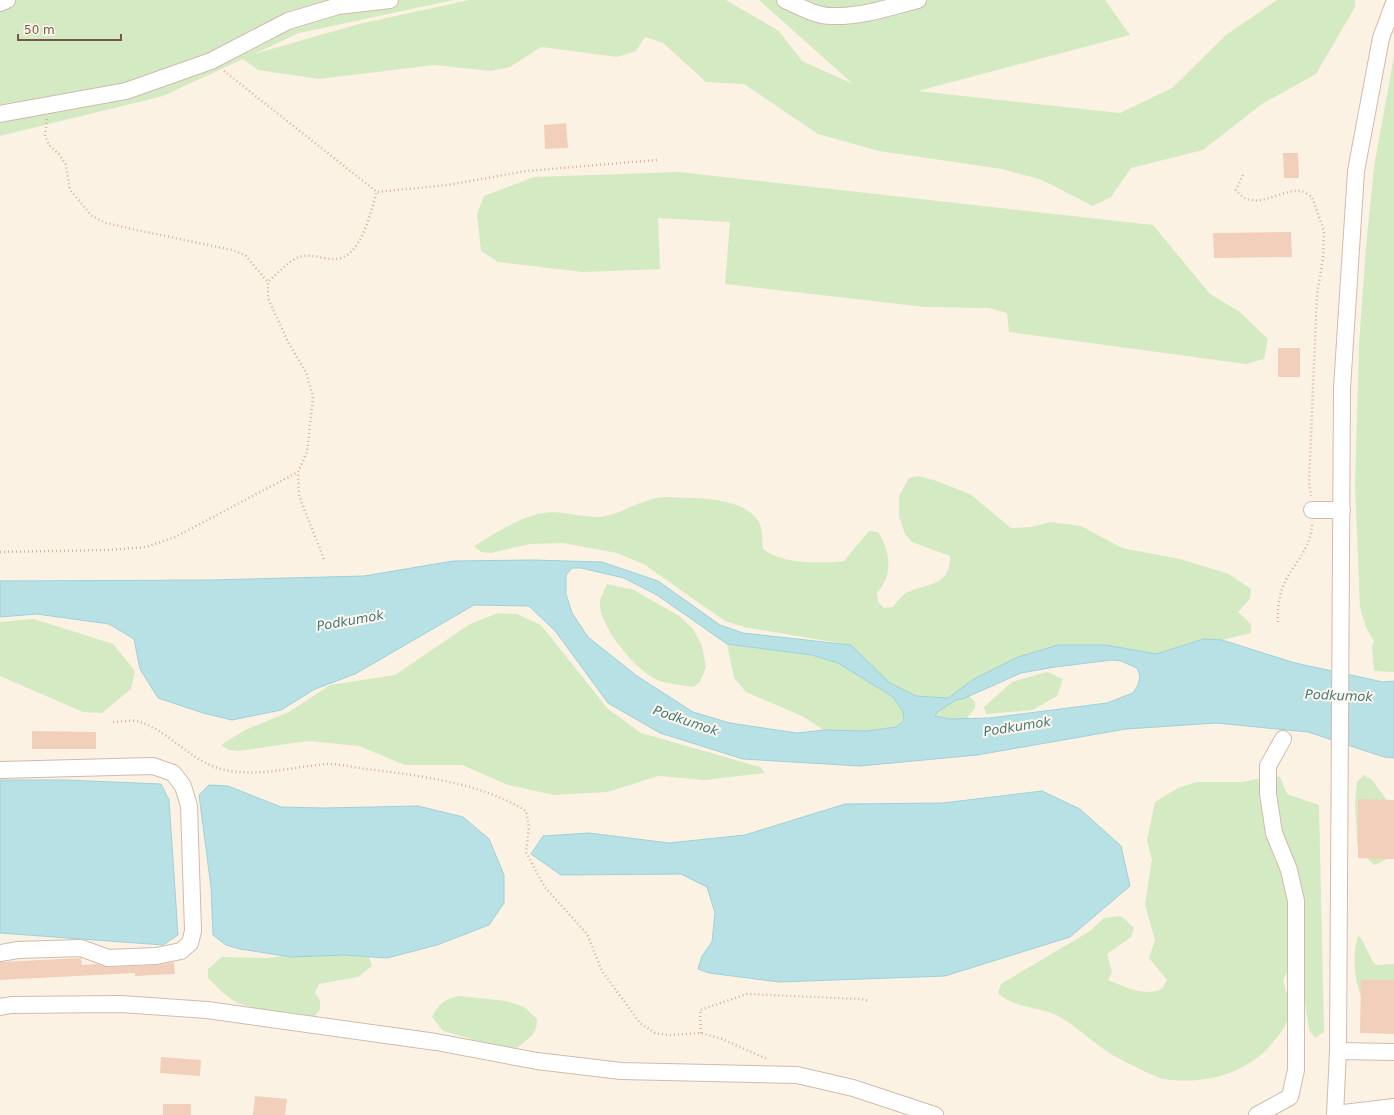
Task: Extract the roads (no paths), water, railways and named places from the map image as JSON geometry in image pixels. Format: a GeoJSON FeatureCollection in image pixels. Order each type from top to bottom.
{"type":"FeatureCollection","features":[{"type":"Feature","properties":{"kind":"street"},"geometry":{"type":"LineString","coordinates":[[0,3],[7,0]]}},
{"type":"Feature","properties":{"kind":"street"},"geometry":{"type":"LineString","coordinates":[[0,114],[126,90],[211,61],[288,21],[338,6],[390,0]]}},
{"type":"Feature","properties":{"kind":"street"},"geometry":{"type":"LineString","coordinates":[[785,0],[804,10],[832,16],[867,12],[918,0]]}},
{"type":"Feature","properties":{"kind":"street"},"geometry":{"type":"LineString","coordinates":[[1394,3],[1381,38],[1356,171],[1342,388],[1338,1051],[1335,1114],[1394,1107]]}},
{"type":"Feature","properties":{"kind":"street"},"geometry":{"type":"LineString","coordinates":[[1312,510],[1342,510]]}},
{"type":"Feature","properties":{"kind":"street"},"geometry":{"type":"LineString","coordinates":[[1257,1115],[1290,1097],[1296,1070],[1296,901],[1288,870],[1274,833],[1268,794],[1268,766],[1283,738]]}},
{"type":"Feature","properties":{"kind":"street"},"geometry":{"type":"LineString","coordinates":[[0,770],[153,766],[173,773],[183,786],[189,806],[193,930],[190,943],[181,951],[156,956],[108,958],[81,948],[18,950],[0,953]]}},
{"type":"Feature","properties":{"kind":"street"},"geometry":{"type":"LineString","coordinates":[[0,1007],[11,1005],[121,1004],[207,1010],[436,1042],[537,1061],[621,1071],[797,1074],[853,1088],[901,1109],[935,1115]]}},
{"type":"Feature","properties":{"kind":"street"},"geometry":{"type":"LineString","coordinates":[[1338,1051],[1394,1052]]}},
{"type":"Feature","properties":{"kind":"water","name":"Podkumok"},"geometry":{"type":"Polygon","coordinates":[[[532,560],[602,562],[658,581],[720,625],[743,633],[851,645],[890,683],[916,696],[948,698],[974,679],[1018,657],[1058,645],[1106,645],[1156,654],[1204,639],[1222,640],[1295,663],[1383,682],[1394,681],[1394,758],[1384,757],[1308,732],[1216,723],[1126,729],[977,755],[860,766],[743,759],[660,733],[608,703],[556,632],[529,606],[474,605],[355,674],[315,689],[281,710],[232,720],[203,713],[158,698],[140,669],[134,639],[109,624],[37,614],[0,617],[0,581],[211,580],[364,576],[453,561],[532,560]],[[572,568],[566,575],[566,594],[572,613],[588,637],[637,676],[693,712],[730,723],[797,733],[824,730],[867,731],[896,727],[904,721],[903,712],[893,697],[838,663],[812,655],[727,644],[657,595],[624,578],[581,568],[572,568]],[[1112,660],[1021,673],[965,698],[956,700],[937,712],[935,716],[950,719],[990,718],[1107,703],[1133,693],[1138,685],[1140,676],[1137,668],[1121,661],[1112,660]]]}},
{"type":"Feature","properties":{"kind":"water"},"geometry":{"type":"Polygon","coordinates":[[[0,780],[64,780],[161,784],[169,800],[178,935],[163,945],[0,933],[0,780]]]}},
{"type":"Feature","properties":{"kind":"water"},"geometry":{"type":"Polygon","coordinates":[[[209,785],[228,786],[281,807],[324,808],[418,806],[463,817],[489,839],[504,875],[504,903],[489,925],[437,945],[387,958],[344,955],[291,957],[240,949],[226,945],[213,935],[211,887],[199,795],[209,785]]]}},
{"type":"Feature","properties":{"kind":"water"},"geometry":{"type":"Polygon","coordinates":[[[1042,791],[1080,809],[1121,846],[1130,886],[1070,937],[945,976],[779,982],[709,973],[698,969],[702,956],[712,942],[715,913],[707,887],[681,874],[561,875],[531,854],[543,836],[589,833],[669,843],[745,835],[845,804],[943,803],[1042,791]]]}}]}
